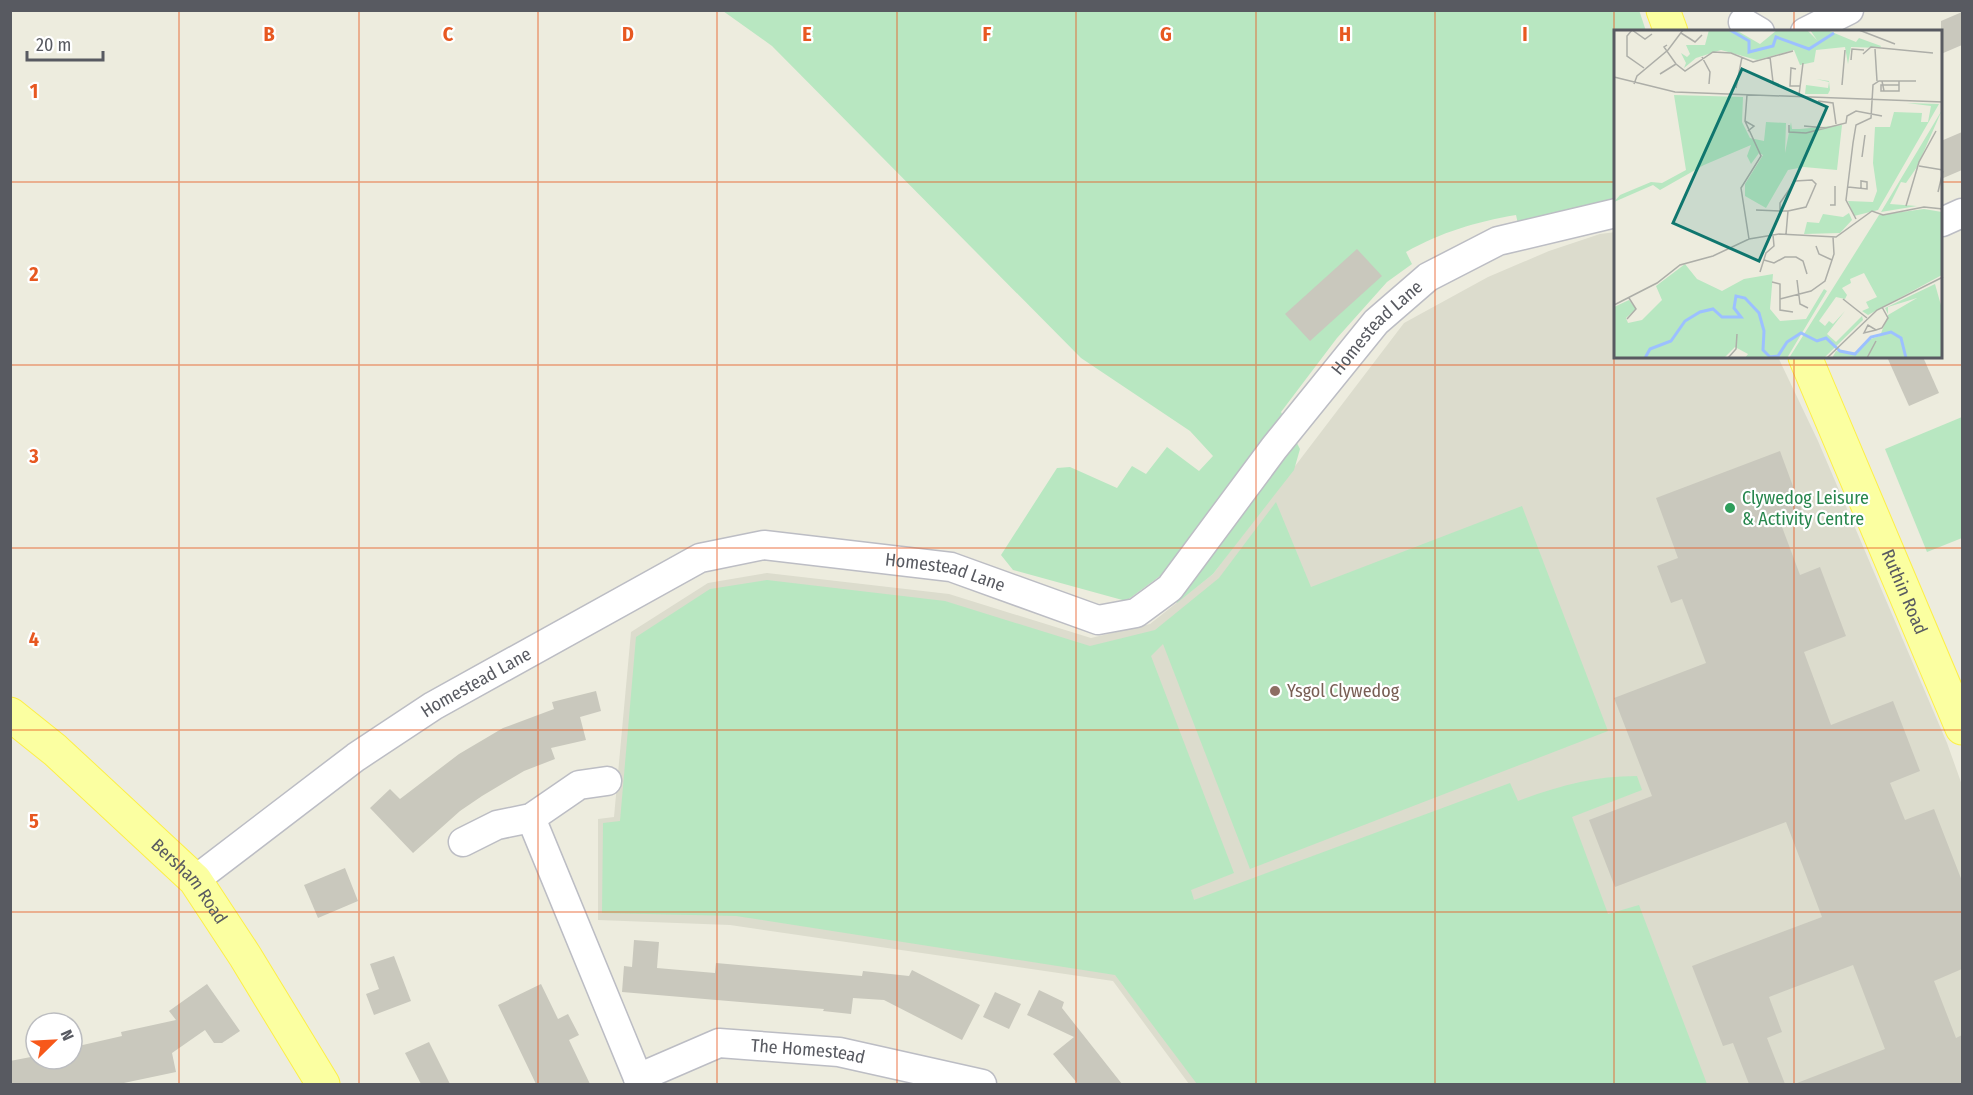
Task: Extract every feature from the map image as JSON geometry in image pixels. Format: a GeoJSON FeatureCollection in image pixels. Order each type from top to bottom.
{"type":"FeatureCollection","features":[{"type":"Feature","properties":{"kind":"main road"},"geometry":{"type":"LineString","coordinates":[[1663,10],[1670,30]]}},
{"type":"Feature","properties":{"kind":"main road","name":"Ruthin Road"},"geometry":{"type":"LineString","coordinates":[[1805,358],[1962,728]]}},
{"type":"Feature","properties":{"kind":"main road","name":"Bersham Road"},"geometry":{"type":"LineString","coordinates":[[10,714],[55,750],[195,880],[245,956],[323,1084]]}},
{"type":"Feature","properties":{"kind":"street"},"geometry":{"type":"LineString","coordinates":[[1809,30],[1849,10]]}},
{"type":"Feature","properties":{"kind":"street","name":"Homestead Lane"},"geometry":{"type":"LineString","coordinates":[[195,880],[356,757],[433,706],[700,558],[764,545],[951,567],[1098,620],[1136,613],[1170,588],[1274,448],[1376,322],[1428,277],[1498,241],[1614,213]]}},
{"type":"Feature","properties":{"kind":"street"},"geometry":{"type":"LineString","coordinates":[[1943,221],[1962,213]]}},
{"type":"Feature","properties":{"kind":"street"},"geometry":{"type":"LineString","coordinates":[[463,842],[497,825],[531,818],[579,785],[607,781]]}},
{"type":"Feature","properties":{"kind":"street","name":"The Homestead"},"geometry":{"type":"LineString","coordinates":[[531,818],[639,1081],[719,1042],[839,1052],[982,1084]]}},
{"type":"Feature","properties":{"kind":"shaded area","name":"Ysgol Clywedog"},"geometry":{"type":"Polygon","coordinates":[[[1614,232],[1614,358],[1778,358],[1818,441],[1947,743],[1962,785],[1962,1084],[1189,1084],[1113,981],[730,925],[598,920],[598,819],[614,817],[631,632],[708,583],[767,573],[949,594],[1091,638],[1150,624],[1213,574],[1404,323],[1488,277],[1549,251],[1600,234],[1614,232]]]}},
{"type":"Feature","properties":{"kind":"green space"},"geometry":{"type":"Polygon","coordinates":[[[1639,10],[1646,30],[1614,30],[1614,203],[1518,224],[1516,215],[1487,221],[1446,233],[1406,252],[1412,264],[1387,282],[1337,338],[1281,412],[1300,449],[1294,470],[1213,574],[1177,603],[1160,576],[1126,601],[1013,570],[1001,555],[1057,468],[1070,467],[1117,488],[1132,466],[1146,474],[1167,447],[1199,471],[1213,456],[1190,431],[1081,358],[772,46],[723,11],[1639,10]]]}},
{"type":"Feature","properties":{"kind":"green space"},"geometry":{"type":"Polygon","coordinates":[[[1962,417],[1962,538],[1927,552],[1885,449],[1962,417]]]}},
{"type":"Feature","properties":{"kind":"green space"},"geometry":{"type":"Polygon","coordinates":[[[1276,502],[1311,587],[1522,506],[1608,731],[1250,869],[1163,644],[1151,656],[1234,873],[1191,890],[1194,900],[1510,783],[1518,801],[1576,783],[1621,776],[1637,776],[1642,790],[1572,817],[1608,914],[1639,905],[1707,1084],[1197,1084],[1115,975],[736,916],[602,913],[603,823],[620,821],[636,637],[710,589],[767,580],[945,601],[1090,646],[1155,630],[1219,578],[1276,502]]]}},
{"type":"Feature","properties":{"kind":"building"},"geometry":{"type":"Polygon","coordinates":[[[1962,12],[1962,45],[1943,53],[1943,30],[1941,30],[1941,21],[1962,12]]]}},
{"type":"Feature","properties":{"kind":"building"},"geometry":{"type":"Polygon","coordinates":[[[1962,132],[1962,170],[1943,178],[1943,140],[1962,132]]]}},
{"type":"Feature","properties":{"kind":"building"},"geometry":{"type":"Polygon","coordinates":[[[1357,249],[1382,276],[1310,341],[1285,314],[1357,249]]]}},
{"type":"Feature","properties":{"kind":"building"},"geometry":{"type":"Polygon","coordinates":[[[1887,358],[1923,358],[1939,393],[1909,406],[1887,358]]]}},
{"type":"Feature","properties":{"kind":"building"},"geometry":{"type":"Polygon","coordinates":[[[1780,451],[1805,519],[1782,527],[1800,575],[1820,567],[1846,636],[1804,652],[1831,725],[1893,701],[1920,771],[1890,783],[1905,820],[1934,809],[1962,881],[1962,969],[1934,981],[1956,1038],[1962,1035],[1962,1084],[1797,1084],[1885,1049],[1853,965],[1769,997],[1782,1032],[1767,1038],[1785,1084],[1749,1084],[1733,1043],[1723,1046],[1692,966],[1822,917],[1786,822],[1615,887],[1589,820],[1652,796],[1614,698],[1706,663],[1682,599],[1671,603],[1657,566],[1678,558],[1656,498],[1780,451]]]}},
{"type":"Feature","properties":{"kind":"building"},"geometry":{"type":"Polygon","coordinates":[[[596,691],[601,711],[580,717],[586,740],[551,748],[555,759],[524,771],[482,796],[460,811],[413,853],[370,808],[390,789],[400,799],[459,754],[503,728],[554,709],[552,702],[596,691]]]}},
{"type":"Feature","properties":{"kind":"building"},"geometry":{"type":"Polygon","coordinates":[[[345,868],[358,901],[318,918],[304,885],[345,868]]]}},
{"type":"Feature","properties":{"kind":"building"},"geometry":{"type":"Polygon","coordinates":[[[634,940],[659,942],[657,968],[715,973],[716,963],[862,976],[863,971],[909,976],[912,970],[980,1005],[962,1040],[884,1000],[853,998],[851,1014],[823,1011],[824,1009],[622,992],[624,966],[632,967],[634,940]]]}},
{"type":"Feature","properties":{"kind":"building"},"geometry":{"type":"Polygon","coordinates":[[[394,956],[411,1001],[374,1015],[366,994],[379,989],[370,964],[394,956]]]}},
{"type":"Feature","properties":{"kind":"building"},"geometry":{"type":"Polygon","coordinates":[[[207,984],[240,1031],[222,1043],[214,1043],[205,1030],[172,1053],[176,1072],[119,1084],[10,1084],[10,1061],[24,1058],[24,1071],[84,1071],[84,1045],[122,1036],[121,1032],[176,1020],[169,1011],[207,984]]]}},
{"type":"Feature","properties":{"kind":"building"},"geometry":{"type":"Polygon","coordinates":[[[541,984],[558,1019],[568,1014],[579,1035],[569,1040],[590,1084],[536,1084],[498,1005],[541,984]]]}},
{"type":"Feature","properties":{"kind":"building"},"geometry":{"type":"Polygon","coordinates":[[[1039,990],[1064,1002],[1062,1008],[1122,1084],[1078,1084],[1053,1054],[1074,1037],[1027,1015],[1039,990]]]}},
{"type":"Feature","properties":{"kind":"building"},"geometry":{"type":"Polygon","coordinates":[[[995,992],[1021,1004],[1009,1029],[983,1017],[995,992]]]}},
{"type":"Feature","properties":{"kind":"building"},"geometry":{"type":"Polygon","coordinates":[[[429,1042],[450,1084],[421,1084],[405,1053],[429,1042]]]}},
{"type":"Feature","properties":{"kind":"place","name":"Clywedog Leisure & Activity Centre"},"geometry":{"type":"Point","coordinates":[1730,508]}},
{"type":"Feature","properties":{"kind":"place","name":"Ysgol Clywedog"},"geometry":{"type":"Point","coordinates":[1275,691]}}]}
